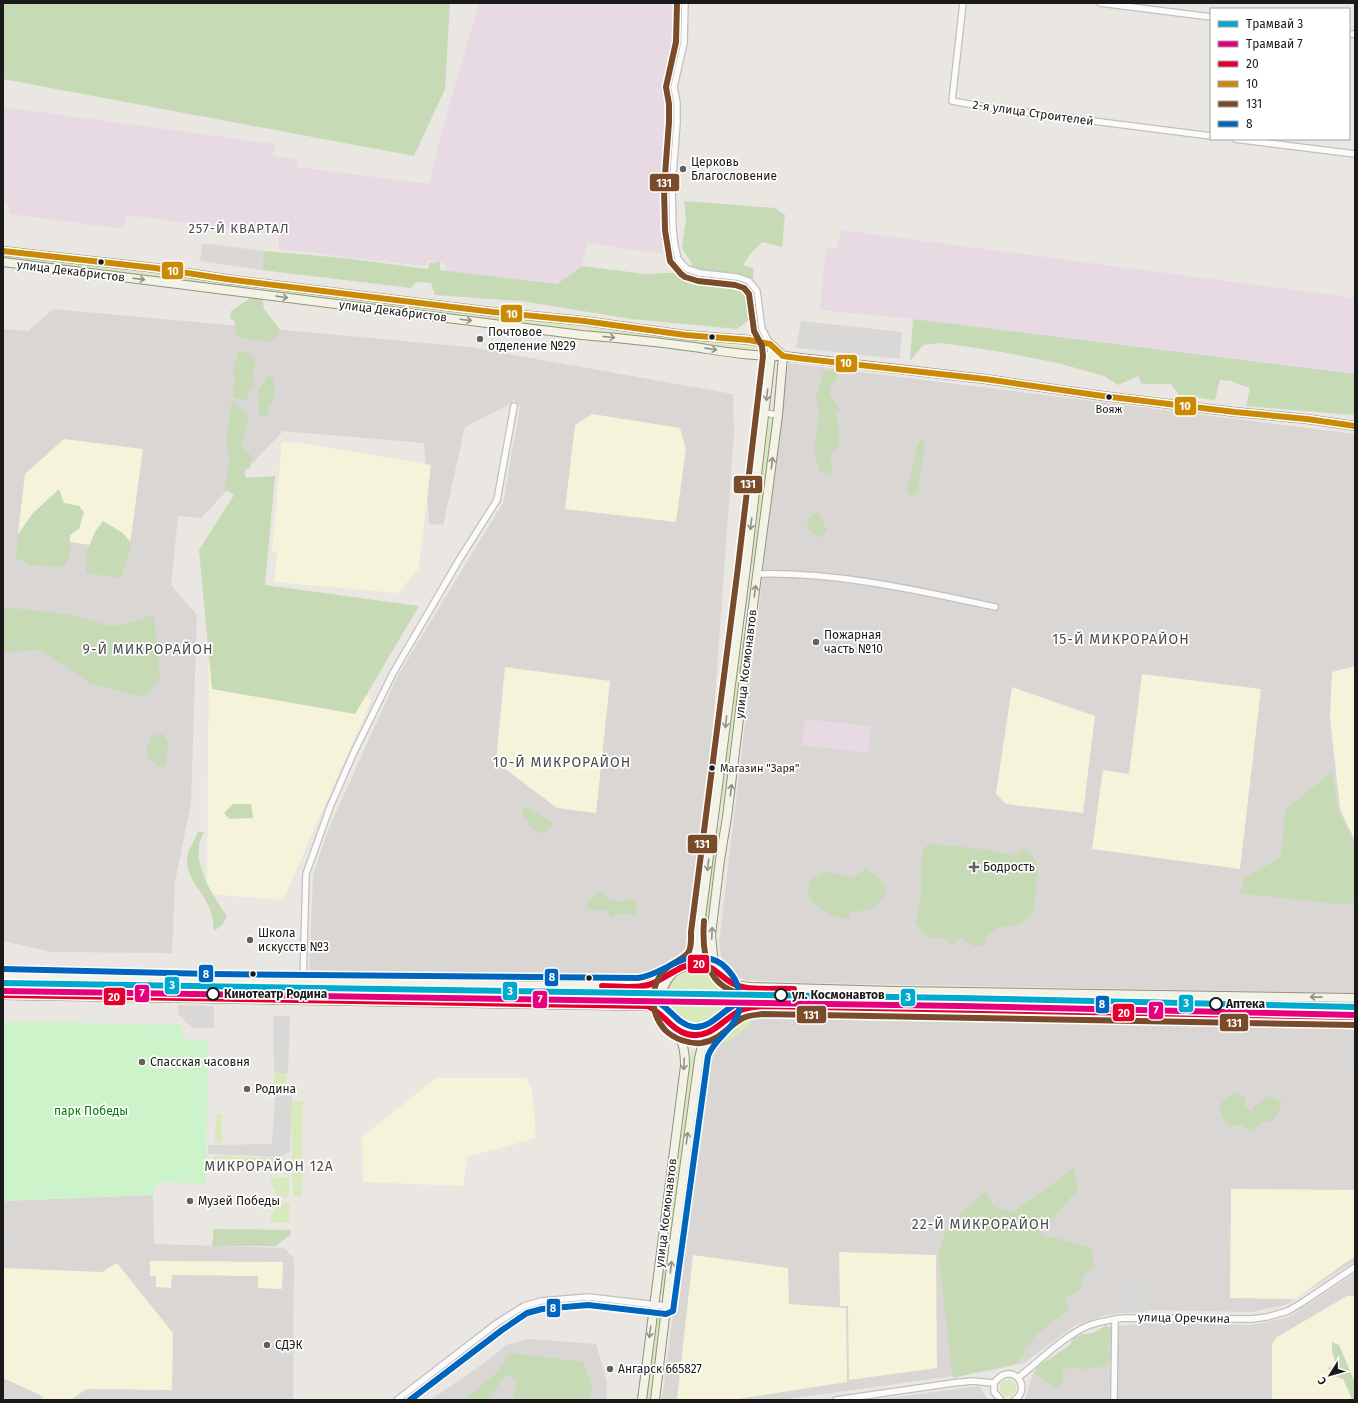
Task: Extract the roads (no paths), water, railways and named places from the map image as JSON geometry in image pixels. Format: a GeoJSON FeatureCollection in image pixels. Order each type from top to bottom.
{"type":"FeatureCollection","features":[{"type":"Feature","properties":{"kind":"street"},"geometry":{"type":"LineString","coordinates":[[685,3],[684,43],[674,87],[677,103],[677,122],[672,188],[673,229],[678,259],[687,269],[700,274],[737,277],[749,281],[757,291],[762,329],[770,344],[783,356]]}},
{"type":"Feature","properties":{"kind":"street","name":"2-я улица Строителей"},"geometry":{"type":"LineString","coordinates":[[963,3],[952,101],[991,108],[1210,136]]}},
{"type":"Feature","properties":{"kind":"street"},"geometry":{"type":"LineString","coordinates":[[1100,3],[1210,17]]}},
{"type":"Feature","properties":{"kind":"street"},"geometry":{"type":"LineString","coordinates":[[1243,140],[1355,154]]}},
{"type":"Feature","properties":{"kind":"street","name":"улица Декабристов"},"geometry":{"type":"LineString","coordinates":[[3,251],[155,268],[493,312],[584,321],[686,335],[770,344]]}},
{"type":"Feature","properties":{"kind":"street","name":"улица Декабристов"},"geometry":{"type":"LineString","coordinates":[[3,262],[582,335],[658,342],[747,354],[783,356],[1355,426]]}},
{"type":"Feature","properties":{"kind":"street"},"geometry":{"type":"LineString","coordinates":[[260,294],[262,283]]}},
{"type":"Feature","properties":{"kind":"street"},"geometry":{"type":"LineString","coordinates":[[582,335],[584,321]]}},
{"type":"Feature","properties":{"kind":"street"},"geometry":{"type":"LineString","coordinates":[[770,344],[771,356]]}},
{"type":"Feature","properties":{"kind":"street","name":"улица Космонавтов"},"geometry":{"type":"LineString","coordinates":[[665,1016],[661,1002],[663,986],[672,973],[691,961],[699,948],[699,932],[771,356]]}},
{"type":"Feature","properties":{"kind":"street","name":"улица Космонавтов"},"geometry":{"type":"LineString","coordinates":[[717,971],[713,956],[711,935],[720,860],[728,817],[757,574],[778,415],[783,356]]}},
{"type":"Feature","properties":{"kind":"street"},"geometry":{"type":"LineString","coordinates":[[303,982],[306,874],[330,807],[354,752],[393,672],[459,560],[497,500],[514,406]]}},
{"type":"Feature","properties":{"kind":"street"},"geometry":{"type":"LineString","coordinates":[[765,413],[778,415]]}},
{"type":"Feature","properties":{"kind":"street"},"geometry":{"type":"LineString","coordinates":[[757,574],[837,577],[913,590],[995,607]]}},
{"type":"Feature","properties":{"kind":"street"},"geometry":{"type":"LineString","coordinates":[[714,815],[728,817]]}},
{"type":"Feature","properties":{"kind":"street"},"geometry":{"type":"LineString","coordinates":[[3,977],[205,982],[639,986],[652,984],[679,969],[692,964],[699,964],[712,967],[726,980],[734,984],[745,986],[810,989],[1355,998]]}},
{"type":"Feature","properties":{"kind":"street","name":"улица Космонавтов"},"geometry":{"type":"LineString","coordinates":[[655,1400],[699,1059],[703,1046],[728,1016],[732,1004],[731,991],[726,980]]}},
{"type":"Feature","properties":{"kind":"street"},"geometry":{"type":"LineString","coordinates":[[3,995],[638,1006],[652,1007],[665,1016],[675,1028],[681,1032],[695,1035],[709,1033],[721,1026],[726,1020],[739,1011],[763,1006],[1355,1017]]}},
{"type":"Feature","properties":{"kind":"street","name":"улица Космонавтов"},"geometry":{"type":"LineString","coordinates":[[642,1400],[685,1066],[685,1050],[675,1028]]}},
{"type":"Feature","properties":{"kind":"street","name":"улица Оречкина"},"geometry":{"type":"LineString","coordinates":[[1018,1378],[1077,1332],[1089,1326],[1126,1318],[1251,1319],[1267,1317],[1288,1311],[1355,1267]]}},
{"type":"Feature","properties":{"kind":"street"},"geometry":{"type":"LineString","coordinates":[[397,1400],[497,1323],[524,1306],[541,1301],[588,1296],[666,1306]]}},
{"type":"Feature","properties":{"kind":"street"},"geometry":{"type":"LineString","coordinates":[[1114,1400],[1116,1319]]}},
{"type":"Feature","properties":{"kind":"street"},"geometry":{"type":"LineString","coordinates":[[836,1400],[952,1383],[972,1381],[994,1382],[1005,1374],[1014,1374],[1022,1384],[1019,1397],[1015,1400]]}},
{"type":"Feature","properties":{"kind":"street"},"geometry":{"type":"LineString","coordinates":[[994,1382],[994,1392],[1001,1400]]}},
{"type":"Feature","properties":{"kind":"tram line","name":"3"},"geometry":{"type":"LineString","coordinates":[[3,983],[960,998],[1355,1007]]}},
{"type":"Feature","properties":{"kind":"tram line","name":"7"},"geometry":{"type":"LineString","coordinates":[[3,991],[960,1006],[1355,1015]]}},
{"type":"Feature","properties":{"kind":"place","name":"Церковь Благословение"},"geometry":{"type":"Point","coordinates":[683,169]}},
{"type":"Feature","properties":{"kind":"place","name":"Почтовое отделение №29"},"geometry":{"type":"Point","coordinates":[480,339]}},
{"type":"Feature","properties":{"kind":"place","name":"Вояж"},"geometry":{"type":"Point","coordinates":[1109,397]}},
{"type":"Feature","properties":{"kind":"place","name":"Пожарная часть №10"},"geometry":{"type":"Point","coordinates":[816,642]}},
{"type":"Feature","properties":{"kind":"place","name":"Магазин \"Заря\""},"geometry":{"type":"Point","coordinates":[712,768]}},
{"type":"Feature","properties":{"kind":"place","name":"Бодрость"},"geometry":{"type":"Point","coordinates":[974,867]}},
{"type":"Feature","properties":{"kind":"place","name":"Школа искусств №3"},"geometry":{"type":"Point","coordinates":[250,940]}},
{"type":"Feature","properties":{"kind":"place","name":"Кинотеатр Родина"},"geometry":{"type":"Point","coordinates":[213,994]}},
{"type":"Feature","properties":{"kind":"place","name":"ул. Космонавтов"},"geometry":{"type":"Point","coordinates":[781,995]}},
{"type":"Feature","properties":{"kind":"place","name":"Аптека"},"geometry":{"type":"Point","coordinates":[1216,1004]}},
{"type":"Feature","properties":{"kind":"place","name":"Спасская часовня"},"geometry":{"type":"Point","coordinates":[142,1062]}},
{"type":"Feature","properties":{"kind":"place","name":"Родина"},"geometry":{"type":"Point","coordinates":[247,1089]}},
{"type":"Feature","properties":{"kind":"place","name":"Музей Победы"},"geometry":{"type":"Point","coordinates":[190,1201]}},
{"type":"Feature","properties":{"kind":"place","name":"СДЭК"},"geometry":{"type":"Point","coordinates":[267,1345]}},
{"type":"Feature","properties":{"kind":"place","name":"Ангарск 665827"},"geometry":{"type":"Point","coordinates":[610,1369]}},
{"type":"Feature","properties":{"kind":"district","name":"257-Й КВАРТАЛ"},"geometry":{"type":"Point","coordinates":[239,228]}},
{"type":"Feature","properties":{"kind":"district","name":"15-Й МИКРОРАЙОН"},"geometry":{"type":"Point","coordinates":[1121,639]}},
{"type":"Feature","properties":{"kind":"district","name":"9-Й МИКРОРАЙОН"},"geometry":{"type":"Point","coordinates":[148,649]}},
{"type":"Feature","properties":{"kind":"district","name":"10-Й МИКРОРАЙОН"},"geometry":{"type":"Point","coordinates":[562,762]}},
{"type":"Feature","properties":{"kind":"district","name":"МИКРОРАЙОН 12А"},"geometry":{"type":"Point","coordinates":[269,1166]}},
{"type":"Feature","properties":{"kind":"district","name":"22-Й МИКРОРАЙОН"},"geometry":{"type":"Point","coordinates":[981,1224]}},
{"type":"Feature","properties":{"kind":"park label","name":"парк Победы"},"geometry":{"type":"Point","coordinates":[91,1111]}}]}
